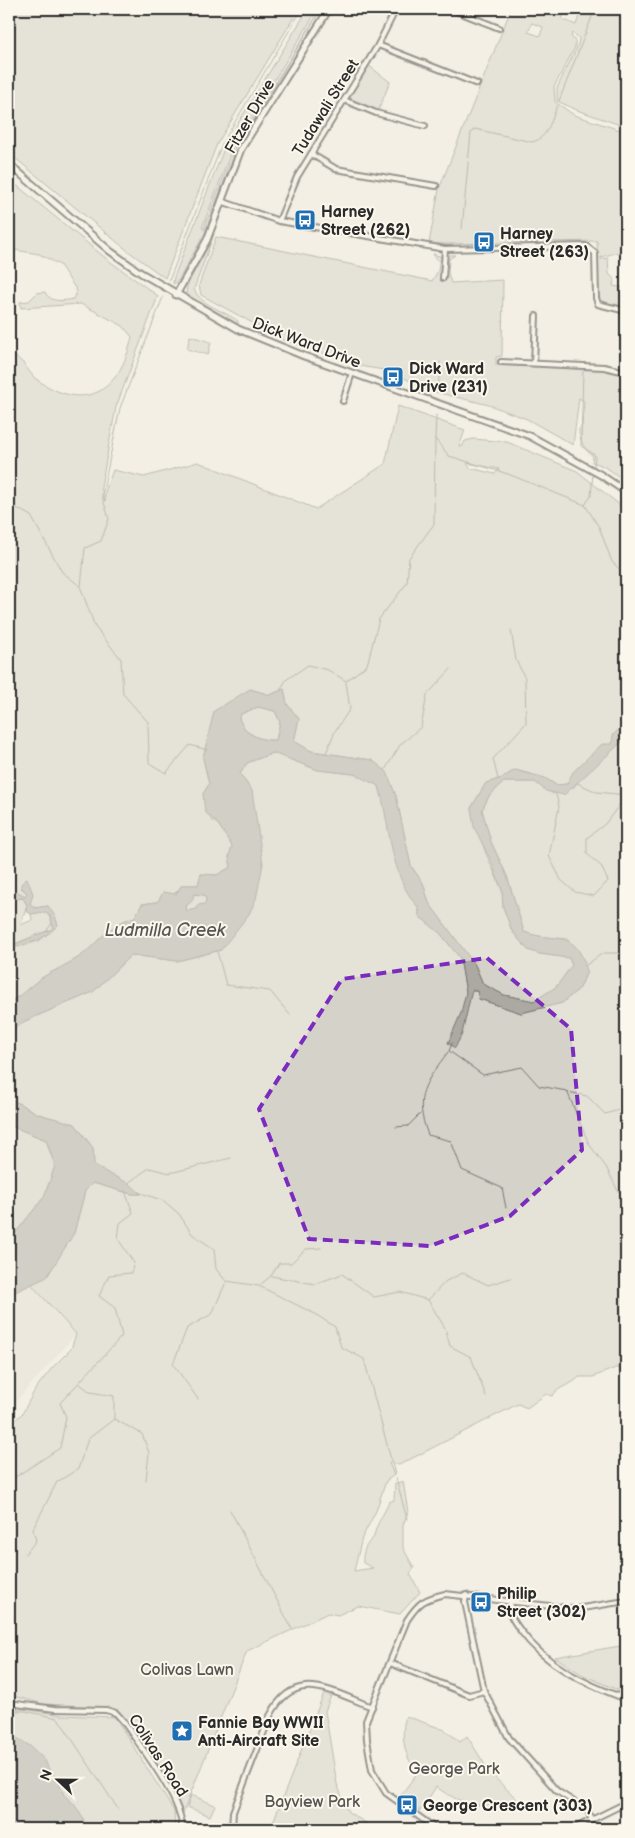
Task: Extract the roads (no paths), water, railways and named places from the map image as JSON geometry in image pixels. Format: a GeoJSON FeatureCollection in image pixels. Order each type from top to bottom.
{"type":"FeatureCollection","features":[{"type":"Feature","properties":{"kind":"street","name":"Fitzer Drive"},"geometry":{"type":"LineString","coordinates":[[176,295],[207,240],[241,150],[329,9]]}},
{"type":"Feature","properties":{"kind":"street","name":"Tudawali Street"},"geometry":{"type":"LineString","coordinates":[[279,221],[297,177],[378,45],[396,9]]}},
{"type":"Feature","properties":{"kind":"street"},"geometry":{"type":"LineString","coordinates":[[450,9],[499,28]]}},
{"type":"Feature","properties":{"kind":"street"},"geometry":{"type":"LineString","coordinates":[[378,45],[477,84]]}},
{"type":"Feature","properties":{"kind":"street"},"geometry":{"type":"LineString","coordinates":[[344,100],[376,113],[425,126]]}},
{"type":"Feature","properties":{"kind":"street"},"geometry":{"type":"LineString","coordinates":[[311,154],[336,168],[436,186]]}},
{"type":"Feature","properties":{"kind":"street","name":"Dick Ward Drive"},"geometry":{"type":"LineString","coordinates":[[9,164],[110,251],[166,289],[237,329],[283,348],[530,436],[593,471],[626,492]]}},
{"type":"Feature","properties":{"kind":"street"},"geometry":{"type":"LineString","coordinates":[[221,201],[279,221],[445,248],[586,246],[593,249],[596,258],[596,298],[598,304],[626,311]]}},
{"type":"Feature","properties":{"kind":"street"},"geometry":{"type":"LineString","coordinates":[[443,278],[445,248]]}},
{"type":"Feature","properties":{"kind":"street"},"geometry":{"type":"LineString","coordinates":[[534,364],[536,316]]}},
{"type":"Feature","properties":{"kind":"street"},"geometry":{"type":"LineString","coordinates":[[501,362],[604,367],[626,372]]}},
{"type":"Feature","properties":{"kind":"street"},"geometry":{"type":"LineString","coordinates":[[343,401],[352,373]]}},
{"type":"Feature","properties":{"kind":"street"},"geometry":{"type":"LineString","coordinates":[[436,1829],[386,1794],[372,1770],[366,1721],[407,1620],[416,1606],[427,1598],[445,1594],[576,1609],[626,1601]]}},
{"type":"Feature","properties":{"kind":"street"},"geometry":{"type":"LineString","coordinates":[[466,1595],[465,1602],[484,1691],[509,1738],[557,1791],[588,1811],[592,1820]]}},
{"type":"Feature","properties":{"kind":"street"},"geometry":{"type":"LineString","coordinates":[[511,1602],[510,1616],[528,1642],[542,1655],[569,1675],[626,1699]]}},
{"type":"Feature","properties":{"kind":"street"},"geometry":{"type":"LineString","coordinates":[[390,1663],[469,1695],[484,1691]]}},
{"type":"Feature","properties":{"kind":"street"},"geometry":{"type":"LineString","coordinates":[[232,1829],[233,1812],[270,1716],[277,1701],[290,1689],[302,1686],[317,1686],[372,1707]]}},
{"type":"Feature","properties":{"kind":"street","name":"Colivas Road"},"geometry":{"type":"LineString","coordinates":[[9,1703],[56,1709],[106,1710],[116,1713],[172,1796],[181,1814],[182,1829]]}},
{"type":"Feature","properties":{"kind":"street"},"geometry":{"type":"LineString","coordinates":[[573,1829],[626,1803]]}},
{"type":"Feature","properties":{"kind":"water","name":"Ludmilla Creek"},"geometry":{"type":"Polygon","coordinates":[[[250,689],[270,695],[284,689],[287,704],[299,719],[294,741],[311,751],[372,760],[387,772],[396,796],[411,866],[423,883],[429,903],[475,965],[483,984],[504,995],[534,1001],[556,987],[572,965],[569,958],[540,954],[528,950],[512,931],[503,907],[502,890],[491,861],[474,827],[471,808],[486,783],[502,778],[515,770],[545,778],[556,785],[567,784],[573,772],[602,744],[612,744],[613,735],[626,723],[626,738],[564,795],[546,791],[535,782],[504,782],[489,796],[482,810],[491,842],[507,876],[524,932],[571,942],[577,948],[587,971],[580,988],[562,1003],[521,1013],[479,999],[477,991],[472,990],[462,1034],[455,1048],[448,1043],[461,1013],[466,992],[460,958],[440,933],[419,916],[419,908],[409,896],[402,882],[392,850],[379,786],[354,774],[318,770],[273,753],[247,763],[240,774],[252,791],[263,864],[256,899],[249,914],[221,950],[177,961],[131,955],[93,992],[25,1021],[9,1033],[9,1002],[21,995],[40,979],[78,958],[116,926],[135,917],[142,904],[158,902],[163,892],[176,894],[182,885],[198,885],[201,874],[217,875],[231,867],[229,857],[232,846],[218,824],[205,812],[203,794],[209,784],[203,758],[214,711],[250,689]],[[258,707],[241,714],[239,719],[245,729],[253,736],[276,740],[280,722],[275,711],[258,707]],[[194,894],[192,901],[186,906],[187,911],[197,909],[197,905],[205,904],[206,899],[204,895],[194,894]]]}},
{"type":"Feature","properties":{"kind":"water"},"geometry":{"type":"Polygon","coordinates":[[[27,878],[33,894],[30,904],[35,908],[48,906],[55,916],[58,925],[41,938],[9,949],[9,946],[50,930],[53,927],[50,916],[46,912],[31,914],[26,911],[27,905],[23,898],[16,899],[9,895],[9,892],[18,892],[25,896],[27,893],[21,887],[21,884],[27,878]]]}},
{"type":"Feature","properties":{"kind":"water"},"geometry":{"type":"Polygon","coordinates":[[[9,1098],[38,1114],[75,1124],[93,1148],[94,1166],[130,1184],[141,1194],[132,1194],[93,1183],[85,1191],[74,1233],[47,1277],[9,1295],[9,1241],[44,1197],[55,1166],[46,1140],[9,1125],[9,1098]]]}},
{"type":"Feature","properties":{"kind":"water"},"geometry":{"type":"Polygon","coordinates":[[[9,1738],[19,1739],[45,1760],[50,1772],[56,1777],[64,1795],[74,1804],[84,1820],[83,1829],[9,1829],[9,1738]]]}},
{"type":"Feature","properties":{"kind":"waterway"},"geometry":{"type":"LineString","coordinates":[[169,281],[222,144],[302,9]]}},
{"type":"Feature","properties":{"kind":"waterway"},"geometry":{"type":"LineString","coordinates":[[559,101],[595,9]]}},
{"type":"Feature","properties":{"kind":"waterway"},"geometry":{"type":"LineString","coordinates":[[462,229],[471,132],[475,129],[532,142],[542,137],[545,133],[557,106]]}},
{"type":"Feature","properties":{"kind":"waterway"},"geometry":{"type":"LineString","coordinates":[[81,586],[85,548],[101,541],[109,519],[102,496],[120,408],[163,297]]}},
{"type":"Feature","properties":{"kind":"waterway"},"geometry":{"type":"LineString","coordinates":[[438,392],[440,362]]}},
{"type":"Feature","properties":{"kind":"waterway"},"geometry":{"type":"LineString","coordinates":[[583,371],[581,446],[595,455],[594,468]]}},
{"type":"Feature","properties":{"kind":"waterway"},"geometry":{"type":"LineString","coordinates":[[436,415],[435,439],[449,456],[508,474],[585,505],[599,527],[612,562],[626,575]]}},
{"type":"Feature","properties":{"kind":"waterway"},"geometry":{"type":"LineString","coordinates":[[280,691],[286,680],[308,665],[328,670],[346,681],[367,665],[379,619],[407,583],[409,558],[434,524],[435,439]]}},
{"type":"Feature","properties":{"kind":"waterway"},"geometry":{"type":"LineString","coordinates":[[585,505],[591,496],[593,472]]}},
{"type":"Feature","properties":{"kind":"waterway"},"geometry":{"type":"LineString","coordinates":[[9,504],[31,516],[62,572],[80,586],[95,627],[121,659],[123,694],[148,722],[149,763],[166,773],[190,745],[207,750]]}},
{"type":"Feature","properties":{"kind":"waterway"},"geometry":{"type":"LineString","coordinates":[[498,779],[493,759],[526,723],[525,678],[516,660],[511,630]]}},
{"type":"Feature","properties":{"kind":"waterway"},"geometry":{"type":"LineString","coordinates":[[385,770],[400,745],[421,727],[427,695],[451,669]]}},
{"type":"Feature","properties":{"kind":"waterway"},"geometry":{"type":"LineString","coordinates":[[326,753],[335,731],[350,709],[346,682]]}},
{"type":"Feature","properties":{"kind":"waterway"},"geometry":{"type":"LineString","coordinates":[[577,783],[597,792],[626,795]]}},
{"type":"Feature","properties":{"kind":"waterway"},"geometry":{"type":"LineString","coordinates":[[556,794],[559,807],[549,856],[561,880],[575,892],[594,896],[608,881],[601,866],[587,854],[587,838],[605,824],[626,796]]}},
{"type":"Feature","properties":{"kind":"waterway"},"geometry":{"type":"LineString","coordinates":[[46,932],[52,923]]}},
{"type":"Feature","properties":{"kind":"waterway"},"geometry":{"type":"LineString","coordinates":[[217,951],[226,985],[270,991],[290,1015]]}},
{"type":"Feature","properties":{"kind":"waterway"},"geometry":{"type":"LineString","coordinates":[[586,965],[603,953],[626,953]]}},
{"type":"Feature","properties":{"kind":"waterway"},"geometry":{"type":"LineString","coordinates":[[452,1043],[449,1051],[483,1075],[522,1067],[539,1086],[567,1091],[589,1144],[606,1167],[618,1191],[626,1197]]}},
{"type":"Feature","properties":{"kind":"waterway"},"geometry":{"type":"LineString","coordinates":[[448,1052],[424,1090],[422,1110],[428,1135],[451,1141],[462,1170],[502,1188],[506,1208]]}},
{"type":"Feature","properties":{"kind":"waterway"},"geometry":{"type":"LineString","coordinates":[[568,1092],[587,1096],[605,1114],[626,1108]]}},
{"type":"Feature","properties":{"kind":"waterway"},"geometry":{"type":"LineString","coordinates":[[396,1127],[408,1126],[420,1114]]}},
{"type":"Feature","properties":{"kind":"waterway"},"geometry":{"type":"LineString","coordinates":[[128,1183],[149,1168],[170,1173],[231,1158]]}},
{"type":"Feature","properties":{"kind":"waterway"},"geometry":{"type":"LineString","coordinates":[[9,1481],[60,1448],[66,1417],[60,1403],[122,1336],[115,1308],[99,1296],[109,1275],[131,1273],[134,1263],[118,1239],[120,1223],[133,1213],[125,1191]]}},
{"type":"Feature","properties":{"kind":"waterway"},"geometry":{"type":"LineString","coordinates":[[138,1192],[164,1201],[179,1214],[192,1234],[214,1249],[216,1269],[226,1281],[259,1286],[315,1314],[335,1327],[341,1347],[364,1359],[407,1519]]}},
{"type":"Feature","properties":{"kind":"waterway"},"geometry":{"type":"LineString","coordinates":[[271,1276],[279,1263],[291,1263],[306,1249],[321,1248]]}},
{"type":"Feature","properties":{"kind":"waterway"},"geometry":{"type":"LineString","coordinates":[[428,1300],[446,1281],[463,1273],[488,1285],[511,1278]]}},
{"type":"Feature","properties":{"kind":"waterway"},"geometry":{"type":"LineString","coordinates":[[260,1285],[271,1276],[315,1284],[342,1274],[374,1297],[400,1292],[428,1300],[445,1328],[450,1346],[471,1357],[486,1396]]}},
{"type":"Feature","properties":{"kind":"waterway"},"geometry":{"type":"LineString","coordinates":[[198,1399],[173,1364],[187,1328],[212,1314],[226,1282]]}},
{"type":"Feature","properties":{"kind":"waterway"},"geometry":{"type":"LineString","coordinates":[[25,1554],[36,1541],[33,1529],[57,1482],[78,1469],[88,1439],[114,1419],[114,1396],[90,1392],[79,1383]]}},
{"type":"Feature","properties":{"kind":"waterway"},"geometry":{"type":"LineString","coordinates":[[114,1419],[142,1434],[149,1453],[146,1480]]}},
{"type":"Feature","properties":{"kind":"waterway"},"geometry":{"type":"LineString","coordinates":[[230,1510],[292,1629]]}},
{"type":"Feature","properties":{"kind":"waterway"},"geometry":{"type":"LineString","coordinates":[[9,1711],[25,1711],[58,1718],[118,1809]]}},
{"type":"Feature","properties":{"kind":"place","name":"Harney Street (262)"},"geometry":{"type":"Point","coordinates":[305,220]}},
{"type":"Feature","properties":{"kind":"place","name":"Harney Street (263)"},"geometry":{"type":"Point","coordinates":[484,242]}},
{"type":"Feature","properties":{"kind":"place","name":"Dick Ward Drive (231)"},"geometry":{"type":"Point","coordinates":[393,377]}},
{"type":"Feature","properties":{"kind":"place","name":"Philip Street (302)"},"geometry":{"type":"Point","coordinates":[481,1602]}},
{"type":"Feature","properties":{"kind":"place","name":"Fannie Bay WWII Anti-Aircraft Site"},"geometry":{"type":"Point","coordinates":[182,1731]}},
{"type":"Feature","properties":{"kind":"place","name":"George Crescent (303)"},"geometry":{"type":"Point","coordinates":[407,1805]}},
{"type":"Feature","properties":{"kind":"park label","name":"Colivas Lawn"},"geometry":{"type":"Point","coordinates":[187,1669]}},
{"type":"Feature","properties":{"kind":"park label","name":"George Park"},"geometry":{"type":"Point","coordinates":[454,1768]}},
{"type":"Feature","properties":{"kind":"park label","name":"Bayview Park"},"geometry":{"type":"Point","coordinates":[312,1801]}}]}
